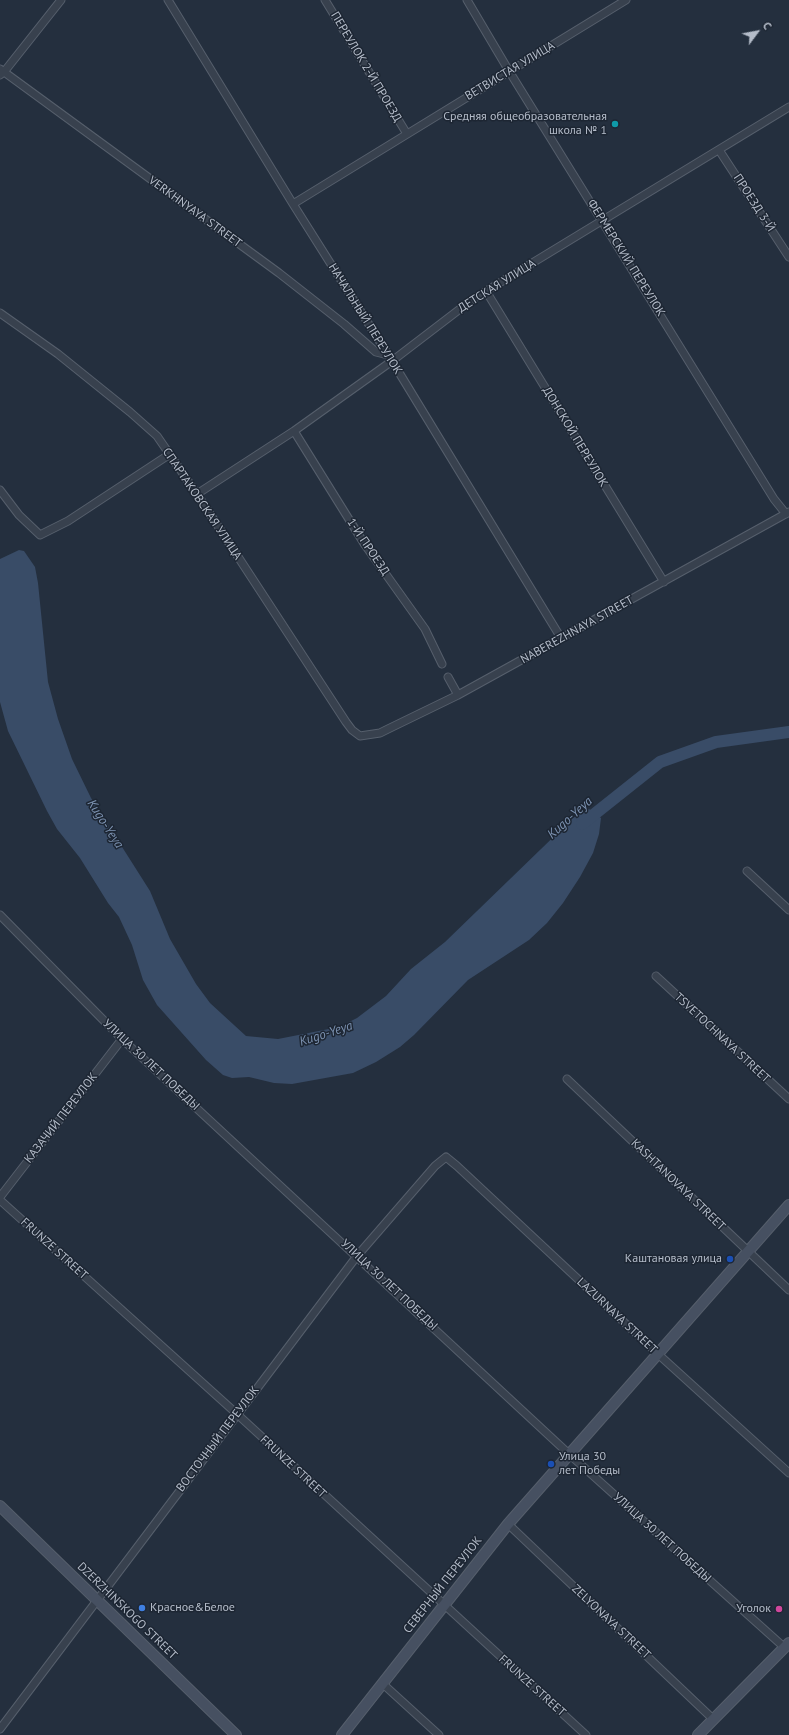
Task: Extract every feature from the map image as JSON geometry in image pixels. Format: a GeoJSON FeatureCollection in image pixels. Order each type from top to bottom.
{"type":"FeatureCollection","features":[{"type":"Feature","properties":{"kind":"street"},"geometry":{"type":"LineString","coordinates":[[1,72],[61,0]]}},
{"type":"Feature","properties":{"kind":"street","name":"НАЧАЛЬНЫЙ ПЕРЕУЛОК"},"geometry":{"type":"LineString","coordinates":[[168,0],[293,204],[390,358],[561,638]]}},
{"type":"Feature","properties":{"kind":"street","name":"ПЕРЕУЛОК 2-Й ПРОЕЗД"},"geometry":{"type":"LineString","coordinates":[[325,0],[407,134]]}},
{"type":"Feature","properties":{"kind":"street","name":"ФЕРМЕРСКИЙ ПЕРЕУЛОК"},"geometry":{"type":"LineString","coordinates":[[467,0],[509,71],[770,492],[787,513]]}},
{"type":"Feature","properties":{"kind":"street","name":"ВЕТВИСТАЯ УЛИЦА"},"geometry":{"type":"LineString","coordinates":[[293,204],[626,0]]}},
{"type":"Feature","properties":{"kind":"street","name":"VERKHNYAYA STREET"},"geometry":{"type":"LineString","coordinates":[[1,72],[279,272],[344,324],[376,352],[390,358]]}},
{"type":"Feature","properties":{"kind":"street","name":"ДЕТСКАЯ УЛИЦА"},"geometry":{"type":"LineString","coordinates":[[197,494],[294,431],[390,358],[473,299],[789,107]]}},
{"type":"Feature","properties":{"kind":"street","name":"ПРОЕЗД 3-Й"},"geometry":{"type":"LineString","coordinates":[[720,150],[789,257]]}},
{"type":"Feature","properties":{"kind":"street","name":"ДОНСКОЙ ПЕРЕУЛОК"},"geometry":{"type":"LineString","coordinates":[[486,291],[664,582]]}},
{"type":"Feature","properties":{"kind":"street","name":"СПАРТАКОВСКАЯ УЛИЦА"},"geometry":{"type":"LineString","coordinates":[[0,313],[58,354],[130,412],[157,436],[197,494],[346,722],[352,730],[360,736]]}},
{"type":"Feature","properties":{"kind":"street","name":"1-Й ПРОЕЗД"},"geometry":{"type":"LineString","coordinates":[[294,431],[365,545],[425,629],[442,664]]}},
{"type":"Feature","properties":{"kind":"street"},"geometry":{"type":"LineString","coordinates":[[0,490],[19,515],[40,535],[68,521],[170,454]]}},
{"type":"Feature","properties":{"kind":"street","name":"NABEREZHNAYA STREET"},"geometry":{"type":"LineString","coordinates":[[360,736],[384,731],[458,695],[787,513]]}},
{"type":"Feature","properties":{"kind":"street"},"geometry":{"type":"LineString","coordinates":[[448,677],[458,695]]}},
{"type":"Feature","properties":{"kind":"street"},"geometry":{"type":"LineString","coordinates":[[747,870],[789,910]]}},
{"type":"Feature","properties":{"kind":"street","name":"УЛИЦА 30 ЛЕТ ПОБЕДЫ"},"geometry":{"type":"LineString","coordinates":[[0,915],[122,1039],[569,1454],[787,1646]]}},
{"type":"Feature","properties":{"kind":"street","name":"TSVETOCHNAYA STREET"},"geometry":{"type":"LineString","coordinates":[[656,976],[789,1099]]}},
{"type":"Feature","properties":{"kind":"street","name":"КАЗАЧИЙ ПЕРЕУЛОК"},"geometry":{"type":"LineString","coordinates":[[0,1199],[122,1039]]}},
{"type":"Feature","properties":{"kind":"street","name":"KASHTANOVAYA STREET"},"geometry":{"type":"LineString","coordinates":[[567,1078],[747,1252],[789,1290]]}},
{"type":"Feature","properties":{"kind":"street","name":"ВОСТОЧНЫЙ ПЕРЕУЛОК"},"geometry":{"type":"LineString","coordinates":[[0,1729],[357,1256],[435,1166],[446,1157]]}},
{"type":"Feature","properties":{"kind":"street","name":"LAZURNAYA STREET"},"geometry":{"type":"LineString","coordinates":[[446,1157],[658,1354],[789,1473]]}},
{"type":"Feature","properties":{"kind":"street","name":"FRUNZE STREET"},"geometry":{"type":"LineString","coordinates":[[0,1199],[237,1414],[442,1605],[586,1735]]}},
{"type":"Feature","properties":{"kind":"street","name":"СЕВЕРНЫЙ ПЕРЕУЛОК"},"geometry":{"type":"LineString","coordinates":[[342,1735],[383,1684],[442,1605],[508,1524],[789,1205]]}},
{"type":"Feature","properties":{"kind":"street","name":"DZERZHINSKOGO STREET"},"geometry":{"type":"LineString","coordinates":[[0,1506],[236,1735]]}},
{"type":"Feature","properties":{"kind":"street","name":"ZELYONAYA STREET"},"geometry":{"type":"LineString","coordinates":[[508,1524],[714,1720]]}},
{"type":"Feature","properties":{"kind":"street"},"geometry":{"type":"LineString","coordinates":[[698,1735],[787,1646]]}},
{"type":"Feature","properties":{"kind":"street"},"geometry":{"type":"LineString","coordinates":[[383,1684],[439,1735]]}},
{"type":"Feature","properties":{"kind":"water"},"geometry":{"type":"Polygon","coordinates":[[[19,550],[24,551],[35,567],[48,682],[58,719],[72,759],[91,798],[150,891],[170,939],[196,984],[210,1003],[246,1036],[278,1039],[339,1027],[357,1018],[386,996],[411,969],[445,942],[573,818],[589,809],[601,818],[599,834],[593,853],[580,877],[563,903],[547,923],[529,940],[468,980],[414,1035],[400,1047],[376,1062],[353,1073],[292,1084],[274,1083],[249,1077],[232,1078],[223,1075],[206,1060],[157,1005],[143,980],[132,945],[119,917],[108,903],[80,858],[57,829],[8,731],[0,702],[0,559],[19,550]]]}},
{"type":"Feature","properties":{"kind":"waterway","name":"Kugo-Yeya"},"geometry":{"type":"LineString","coordinates":[[582,824],[660,762],[716,742],[789,732]]}},
{"type":"Feature","properties":{"kind":"place","name":"Средняя общеобразовательная школа № 1"},"geometry":{"type":"Point","coordinates":[615,124]}},
{"type":"Feature","properties":{"kind":"place","name":"Каштановая улица"},"geometry":{"type":"Point","coordinates":[730,1259]}},
{"type":"Feature","properties":{"kind":"place","name":"Улица 30 лет Победы"},"geometry":{"type":"Point","coordinates":[551,1464]}},
{"type":"Feature","properties":{"kind":"place","name":"Красное&Белое"},"geometry":{"type":"Point","coordinates":[142,1608]}},
{"type":"Feature","properties":{"kind":"place","name":"Уголок"},"geometry":{"type":"Point","coordinates":[779,1609]}}]}
